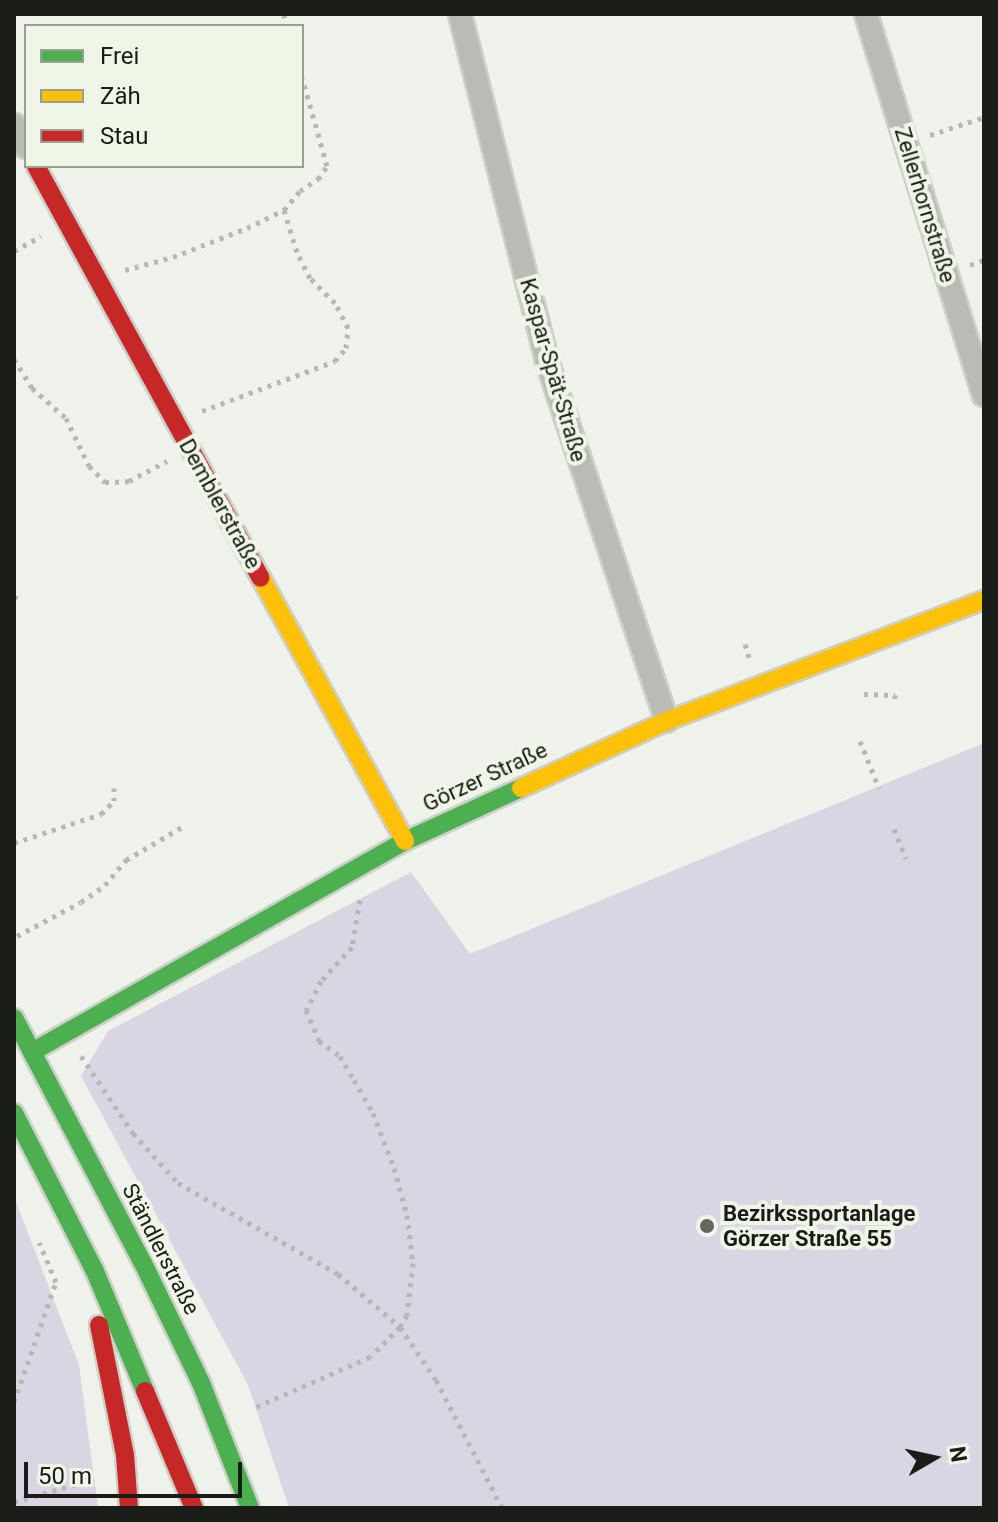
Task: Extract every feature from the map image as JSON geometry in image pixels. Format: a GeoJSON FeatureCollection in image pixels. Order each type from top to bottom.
{"type":"FeatureCollection","features":[{"type":"Feature","properties":{"kind":"main road","name":"Demblerstraße"},"geometry":{"type":"LineString","coordinates":[[37,168],[405,841]]}},
{"type":"Feature","properties":{"kind":"main road","name":"Görzer Straße"},"geometry":{"type":"LineString","coordinates":[[32,1052],[355,866],[405,841],[667,721],[984,600]]}},
{"type":"Feature","properties":{"kind":"main road","name":"Ständlerstraße"},"geometry":{"type":"LineString","coordinates":[[14,1018],[143,1263],[195,1371],[250,1508]]}},
{"type":"Feature","properties":{"kind":"main road"},"geometry":{"type":"LineString","coordinates":[[14,1113],[94,1269],[194,1508]]}},
{"type":"Feature","properties":{"kind":"main road"},"geometry":{"type":"LineString","coordinates":[[94,1269],[99,1324],[125,1455],[129,1508]]}},
{"type":"Feature","properties":{"kind":"street","name":"Kaspar-Spät-Straße"},"geometry":{"type":"LineString","coordinates":[[460,14],[547,361],[667,721]]}},
{"type":"Feature","properties":{"kind":"street","name":"Zellerhornstraße"},"geometry":{"type":"LineString","coordinates":[[866,14],[984,395]]}},
{"type":"Feature","properties":{"kind":"street"},"geometry":{"type":"LineString","coordinates":[[14,125],[24,143]]}},
{"type":"Feature","properties":{"kind":"path"},"geometry":{"type":"LineString","coordinates":[[97,278],[173,257],[284,210],[327,166],[304,84]]}},
{"type":"Feature","properties":{"kind":"path"},"geometry":{"type":"LineString","coordinates":[[906,143],[984,117]]}},
{"type":"Feature","properties":{"kind":"path"},"geometry":{"type":"LineString","coordinates":[[175,421],[335,361],[346,348],[348,328],[335,303],[310,278],[297,252],[284,210]]}},
{"type":"Feature","properties":{"kind":"path"},"geometry":{"type":"LineString","coordinates":[[14,359],[32,388],[66,418],[89,466],[105,482],[129,481],[190,449]]}},
{"type":"Feature","properties":{"kind":"path"},"geometry":{"type":"LineString","coordinates":[[14,596],[20,602]]}},
{"type":"Feature","properties":{"kind":"path"},"geometry":{"type":"LineString","coordinates":[[864,694],[895,695],[895,699]]}},
{"type":"Feature","properties":{"kind":"path"},"geometry":{"type":"LineString","coordinates":[[860,741],[879,788]]}},
{"type":"Feature","properties":{"kind":"path"},"geometry":{"type":"LineString","coordinates":[[14,843],[101,814],[114,801],[114,788]]}},
{"type":"Feature","properties":{"kind":"path"},"geometry":{"type":"LineString","coordinates":[[17,936],[81,902],[105,885],[126,860],[182,827]]}},
{"type":"Feature","properties":{"kind":"path"},"geometry":{"type":"LineString","coordinates":[[894,829],[906,859]]}},
{"type":"Feature","properties":{"kind":"path"},"geometry":{"type":"LineString","coordinates":[[254,1408],[370,1357],[400,1327],[407,1315],[413,1263],[407,1215],[394,1168],[373,1113],[340,1056],[319,1041],[306,1010],[321,981],[352,947],[361,907],[355,866]]}},
{"type":"Feature","properties":{"kind":"path"},"geometry":{"type":"LineString","coordinates":[[67,1033],[133,1133],[178,1183],[338,1274],[400,1327],[436,1380],[502,1508]]}},
{"type":"Feature","properties":{"kind":"path"},"geometry":{"type":"LineString","coordinates":[[14,1402],[56,1282],[33,1230]]}},
{"type":"Feature","properties":{"kind":"path"},"geometry":{"type":"LineString","coordinates":[[14,1381],[22,1378]]}},
{"type":"Feature","properties":{"kind":"path"},"geometry":{"type":"LineString","coordinates":[[14,1502],[97,1478]]}},
{"type":"Feature","properties":{"kind":"shaded area","name":"Bezirkssportanlage Görzer Straße 55"},"geometry":{"type":"Polygon","coordinates":[[[984,743],[984,1508],[289,1508],[248,1385],[81,1076],[108,1031],[411,872],[470,954],[984,743]]]}},
{"type":"Feature","properties":{"kind":"shaded area"},"geometry":{"type":"Polygon","coordinates":[[[16,1202],[79,1365],[98,1508],[14,1508],[16,1202]]]}},
{"type":"Feature","properties":{"kind":"traffic: fast"},"geometry":{"type":"LineString","coordinates":[[14,1018],[32,1052],[405,841],[521,788]]}},
{"type":"Feature","properties":{"kind":"traffic: fast"},"geometry":{"type":"LineString","coordinates":[[32,1052],[143,1263],[201,1383],[250,1508]]}},
{"type":"Feature","properties":{"kind":"traffic: fast"},"geometry":{"type":"LineString","coordinates":[[14,1113],[94,1269],[145,1391]]}},
{"type":"Feature","properties":{"kind":"traffic: slow"},"geometry":{"type":"LineString","coordinates":[[261,578],[405,841]]}},
{"type":"Feature","properties":{"kind":"traffic: slow"},"geometry":{"type":"LineString","coordinates":[[521,788],[667,721],[984,600]]}},
{"type":"Feature","properties":{"kind":"traffic: jam"},"geometry":{"type":"LineString","coordinates":[[37,168],[261,578]]}},
{"type":"Feature","properties":{"kind":"traffic: jam"},"geometry":{"type":"LineString","coordinates":[[99,1325],[125,1455],[129,1508]]}},
{"type":"Feature","properties":{"kind":"traffic: jam"},"geometry":{"type":"LineString","coordinates":[[145,1391],[194,1508]]}},
{"type":"Feature","properties":{"kind":"place","name":"Bezirkssportanlage Görzer Straße 55"},"geometry":{"type":"Point","coordinates":[707,1226]}}]}
